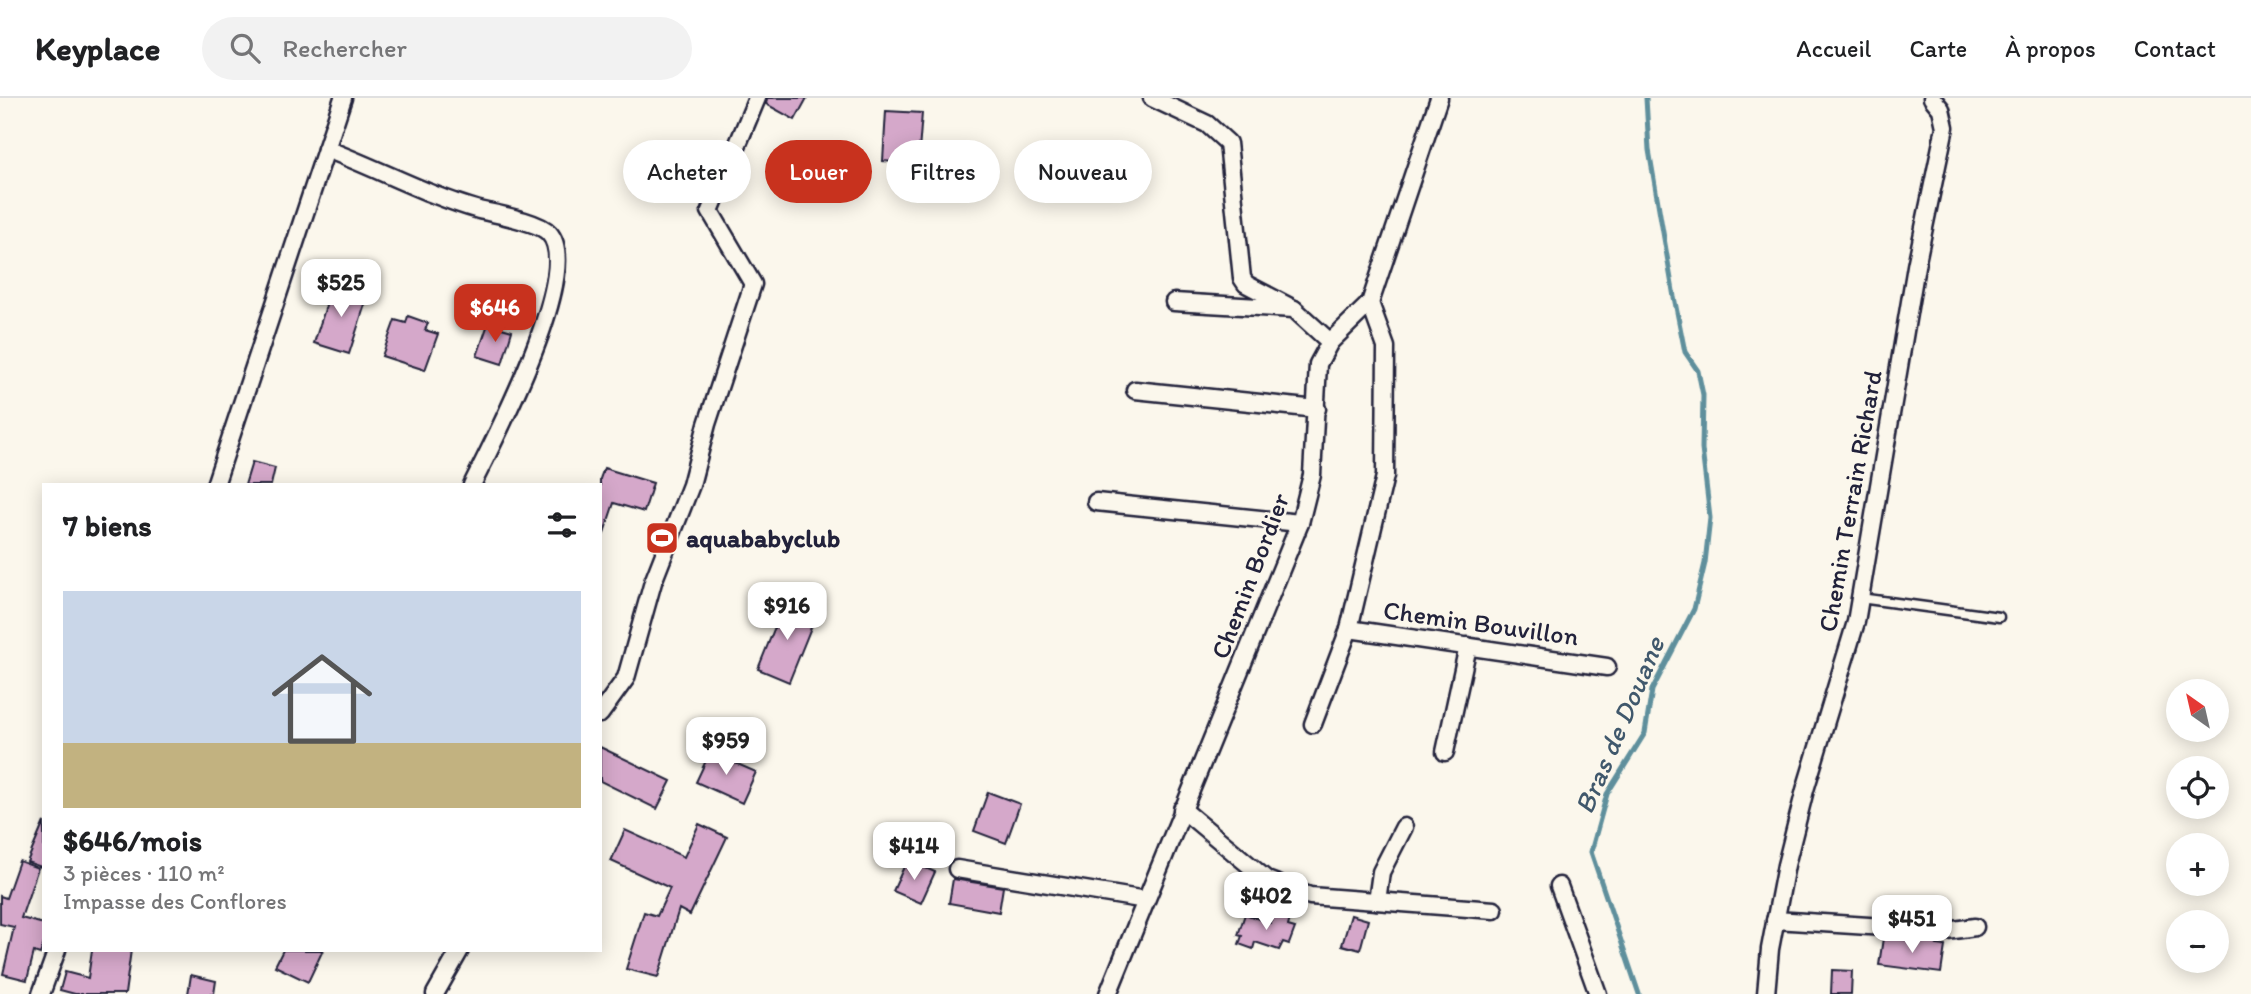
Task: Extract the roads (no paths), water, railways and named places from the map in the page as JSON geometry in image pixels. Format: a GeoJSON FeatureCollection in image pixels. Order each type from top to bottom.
{"type":"FeatureCollection","features":[{"type":"Feature","properties":{"kind":"street"},"geometry":{"type":"LineString","coordinates":[[216,483],[344,98]]}},
{"type":"Feature","properties":{"kind":"street"},"geometry":{"type":"LineString","coordinates":[[602,711],[626,678],[653,582],[691,485],[707,424],[752,284],[710,211],[757,98]]}},
{"type":"Feature","properties":{"kind":"street"},"geometry":{"type":"LineString","coordinates":[[1152,98],[1207,124],[1228,143],[1242,278],[1246,284],[1294,309],[1330,342]]}},
{"type":"Feature","properties":{"kind":"street","name":"Chemin Bordier"},"geometry":{"type":"LineString","coordinates":[[1108,994],[1300,523],[1312,475],[1318,364],[1330,342],[1370,303],[1439,98]]}},
{"type":"Feature","properties":{"kind":"street","name":"Chemin Terrain Richard"},"geometry":{"type":"LineString","coordinates":[[1766,994],[1775,920],[1805,790],[1856,622],[1916,266],[1945,127],[1941,109],[1932,98]]}},
{"type":"Feature","properties":{"kind":"street"},"geometry":{"type":"LineString","coordinates":[[326,149],[382,170],[449,201],[534,225],[549,232],[554,242],[559,255],[553,289],[528,371],[473,483]]}},
{"type":"Feature","properties":{"kind":"street"},"geometry":{"type":"LineString","coordinates":[[1174,302],[1294,309]]}},
{"type":"Feature","properties":{"kind":"street","name":"Chemin Bouvillon"},"geometry":{"type":"LineString","coordinates":[[1313,724],[1349,629],[1385,476],[1386,347],[1370,303]]}},
{"type":"Feature","properties":{"kind":"street"},"geometry":{"type":"LineString","coordinates":[[1135,390],[1317,410]]}},
{"type":"Feature","properties":{"kind":"street"},"geometry":{"type":"LineString","coordinates":[[1096,502],[1300,523]]}},
{"type":"Feature","properties":{"kind":"street","name":"Chemin Bouvillon"},"geometry":{"type":"LineString","coordinates":[[1349,629],[1607,667]]}},
{"type":"Feature","properties":{"kind":"street"},"geometry":{"type":"LineString","coordinates":[[1445,752],[1468,646]]}},
{"type":"Feature","properties":{"kind":"street"},"geometry":{"type":"LineString","coordinates":[[1182,809],[1275,885],[1310,896],[1493,911]]}},
{"type":"Feature","properties":{"kind":"street"},"geometry":{"type":"LineString","coordinates":[[1377,901],[1381,872],[1404,827]]}},
{"type":"Feature","properties":{"kind":"street"},"geometry":{"type":"LineString","coordinates":[[957,869],[1146,900]]}},
{"type":"Feature","properties":{"kind":"street"},"geometry":{"type":"LineString","coordinates":[[1559,886],[1598,994]]}},
{"type":"Feature","properties":{"kind":"street"},"geometry":{"type":"LineString","coordinates":[[1775,920],[1947,931],[1975,927]]}},
{"type":"Feature","properties":{"kind":"street"},"geometry":{"type":"LineString","coordinates":[[41,994],[56,952]]}},
{"type":"Feature","properties":{"kind":"street"},"geometry":{"type":"LineString","coordinates":[[435,994],[459,952]]}},
{"type":"Feature","properties":{"kind":"lane"},"geometry":{"type":"LineString","coordinates":[[1860,598],[1998,617]]}},
{"type":"Feature","properties":{"kind":"waterway","name":"Bras de Douane"},"geometry":{"type":"LineString","coordinates":[[1639,994],[1591,852],[1607,794],[1645,733],[1652,690],[1694,609],[1705,563],[1710,518],[1702,449],[1703,395],[1698,371],[1685,352],[1674,297],[1649,150],[1646,98]]}},
{"type":"Feature","properties":{"kind":"place","name":"aquababyclub"},"geometry":{"type":"Point","coordinates":[662,538]}}]}
